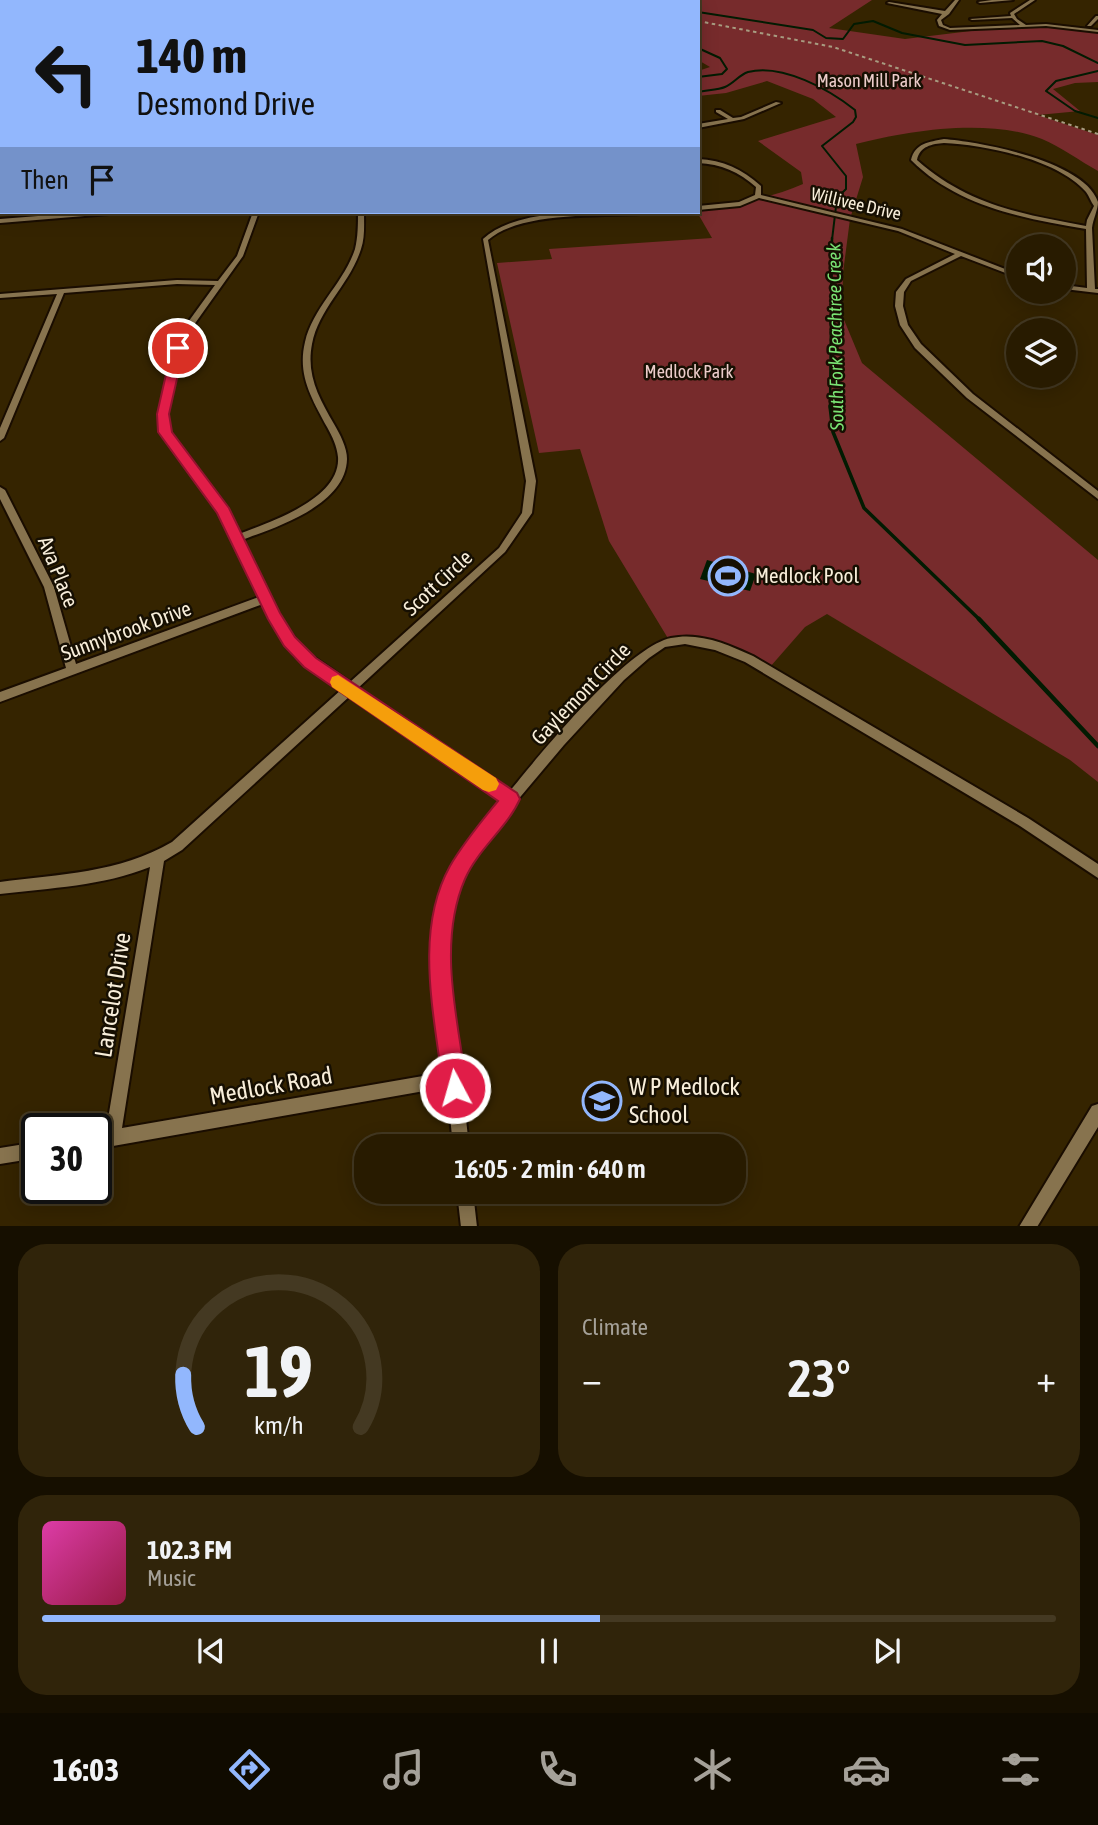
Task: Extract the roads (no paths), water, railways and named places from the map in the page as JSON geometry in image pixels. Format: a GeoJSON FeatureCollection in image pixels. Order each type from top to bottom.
{"type":"FeatureCollection","features":[{"type":"Feature","properties":{"kind":"street"},"geometry":{"type":"LineString","coordinates":[[905,5],[913,0]]}},
{"type":"Feature","properties":{"kind":"street"},"geometry":{"type":"LineString","coordinates":[[957,0],[938,24],[945,28],[1024,25],[1098,29]]}},
{"type":"Feature","properties":{"kind":"street"},"geometry":{"type":"LineString","coordinates":[[986,17],[992,5],[1013,0],[1031,1]]}},
{"type":"Feature","properties":{"kind":"street"},"geometry":{"type":"LineString","coordinates":[[1013,17],[1012,14],[1016,10],[1031,1]]}},
{"type":"Feature","properties":{"kind":"street"},"geometry":{"type":"LineString","coordinates":[[889,2],[947,13]]}},
{"type":"Feature","properties":{"kind":"street"},"geometry":{"type":"LineString","coordinates":[[980,2],[1003,2]]}},
{"type":"Feature","properties":{"kind":"street"},"geometry":{"type":"LineString","coordinates":[[963,17],[975,20],[986,17],[1013,17],[1024,25]]}},
{"type":"Feature","properties":{"kind":"street"},"geometry":{"type":"LineString","coordinates":[[1089,25],[1098,17]]}},
{"type":"Feature","properties":{"kind":"street"},"geometry":{"type":"LineString","coordinates":[[1075,27],[1089,25],[1098,29]]}},
{"type":"Feature","properties":{"kind":"street"},"geometry":{"type":"LineString","coordinates":[[700,126],[754,114],[778,103]]}},
{"type":"Feature","properties":{"kind":"street"},"geometry":{"type":"LineString","coordinates":[[718,111],[733,120]]}},
{"type":"Feature","properties":{"kind":"street"},"geometry":{"type":"LineString","coordinates":[[1076,288],[1095,290],[1089,228],[1097,206],[1094,195],[1084,184],[1008,150],[985,145],[944,141],[919,148],[914,154],[914,160],[942,183],[984,206],[1089,228]]}},
{"type":"Feature","properties":{"kind":"street"},"geometry":{"type":"LineString","coordinates":[[700,161],[721,163],[740,172],[759,187],[758,196],[740,204],[700,208]]}},
{"type":"Feature","properties":{"kind":"street","name":"Willivee Drive"},"geometry":{"type":"LineString","coordinates":[[758,196],[900,230],[1006,271]]}},
{"type":"Feature","properties":{"kind":"street"},"geometry":{"type":"LineString","coordinates":[[0,221],[85,214]]}},
{"type":"Feature","properties":{"kind":"street"},"geometry":{"type":"LineString","coordinates":[[255,214],[244,249],[182,337],[163,414],[163,424],[170,440],[224,512],[265,599],[281,629],[299,653],[511,799]]}},
{"type":"Feature","properties":{"kind":"street"},"geometry":{"type":"LineString","coordinates":[[237,538],[294,516],[327,493],[340,477],[343,466],[338,441],[313,397],[305,376],[313,324],[358,249],[361,214]]}},
{"type":"Feature","properties":{"kind":"street","name":"Scott Circle"},"geometry":{"type":"LineString","coordinates":[[0,888],[118,872],[158,860],[177,846],[502,550],[527,513],[530,502],[530,468],[485,244],[487,237],[499,227],[514,221],[612,214]]}},
{"type":"Feature","properties":{"kind":"street"},"geometry":{"type":"LineString","coordinates":[[960,254],[908,280],[900,292],[899,306],[904,325],[918,346],[971,396],[1098,496]]}},
{"type":"Feature","properties":{"kind":"street"},"geometry":{"type":"LineString","coordinates":[[0,296],[177,282],[220,283]]}},
{"type":"Feature","properties":{"kind":"street"},"geometry":{"type":"LineString","coordinates":[[0,438],[61,292]]}},
{"type":"Feature","properties":{"kind":"street","name":"Ava Place"},"geometry":{"type":"LineString","coordinates":[[0,490],[49,587],[72,671]]}},
{"type":"Feature","properties":{"kind":"street","name":"Sunnybrook Drive"},"geometry":{"type":"LineString","coordinates":[[0,697],[265,599]]}},
{"type":"Feature","properties":{"kind":"street","name":"Gaylemont Circle"},"geometry":{"type":"LineString","coordinates":[[460,1134],[440,961],[442,919],[457,874],[478,840],[511,799],[622,675],[659,645],[682,640],[717,644],[769,669],[1024,822],[1092,865],[1098,872]]}},
{"type":"Feature","properties":{"kind":"street","name":"Lancelot Drive"},"geometry":{"type":"LineString","coordinates":[[113,1138],[158,860]]}},
{"type":"Feature","properties":{"kind":"street","name":"Medlock Road"},"geometry":{"type":"LineString","coordinates":[[113,1138],[454,1078]]}},
{"type":"Feature","properties":{"kind":"street"},"geometry":{"type":"LineString","coordinates":[[1028,1226],[1098,1112]]}},
{"type":"Feature","properties":{"kind":"street"},"geometry":{"type":"LineString","coordinates":[[0,1156],[21,1153]]}},
{"type":"Feature","properties":{"kind":"street"},"geometry":{"type":"LineString","coordinates":[[466,1204],[469,1226]]}},
{"type":"Feature","properties":{"kind":"waterway"},"geometry":{"type":"LineString","coordinates":[[700,12],[813,30],[826,38],[843,39],[854,24],[873,21],[902,33],[965,45],[1042,41],[1063,46],[1098,63]]}},
{"type":"Feature","properties":{"kind":"waterway","name":"South Fork Peachtree Creek"},"geometry":{"type":"LineString","coordinates":[[700,49],[720,58],[727,69],[722,74],[700,77]]}},
{"type":"Feature","properties":{"kind":"waterway","name":"South Fork Peachtree Creek"},"geometry":{"type":"LineString","coordinates":[[700,92],[725,87],[748,72],[776,71],[805,80],[833,94],[855,110],[856,117],[853,122],[822,146],[846,176],[846,189],[837,198],[832,240]]}},
{"type":"Feature","properties":{"kind":"waterway"},"geometry":{"type":"LineString","coordinates":[[1098,71],[1056,81],[1046,91],[1075,111],[1098,118]]}},
{"type":"Feature","properties":{"kind":"waterway","name":"South Fork Peachtree Creek"},"geometry":{"type":"LineString","coordinates":[[830,406],[832,238]]}},
{"type":"Feature","properties":{"kind":"waterway","name":"South Fork Peachtree Creek"},"geometry":{"type":"LineString","coordinates":[[830,406],[833,432],[864,508],[980,620]]}},
{"type":"Feature","properties":{"kind":"waterway","name":"South Fork Peachtree Creek"},"geometry":{"type":"LineString","coordinates":[[980,620],[1098,746]]}},
{"type":"Feature","properties":{"kind":"railway"},"geometry":{"type":"LineString","coordinates":[[700,21],[833,47],[1098,134]]}},
{"type":"Feature","properties":{"kind":"place","name":"Medlock Pool"},"geometry":{"type":"Point","coordinates":[728,576]}},
{"type":"Feature","properties":{"kind":"place","name":"W P Medlock School"},"geometry":{"type":"Point","coordinates":[602,1101]}},
{"type":"Feature","properties":{"kind":"park label","name":"Mason Mill Park"},"geometry":{"type":"Point","coordinates":[869,81]}},
{"type":"Feature","properties":{"kind":"park label","name":"Medlock Park"},"geometry":{"type":"Point","coordinates":[689,372]}}]}
